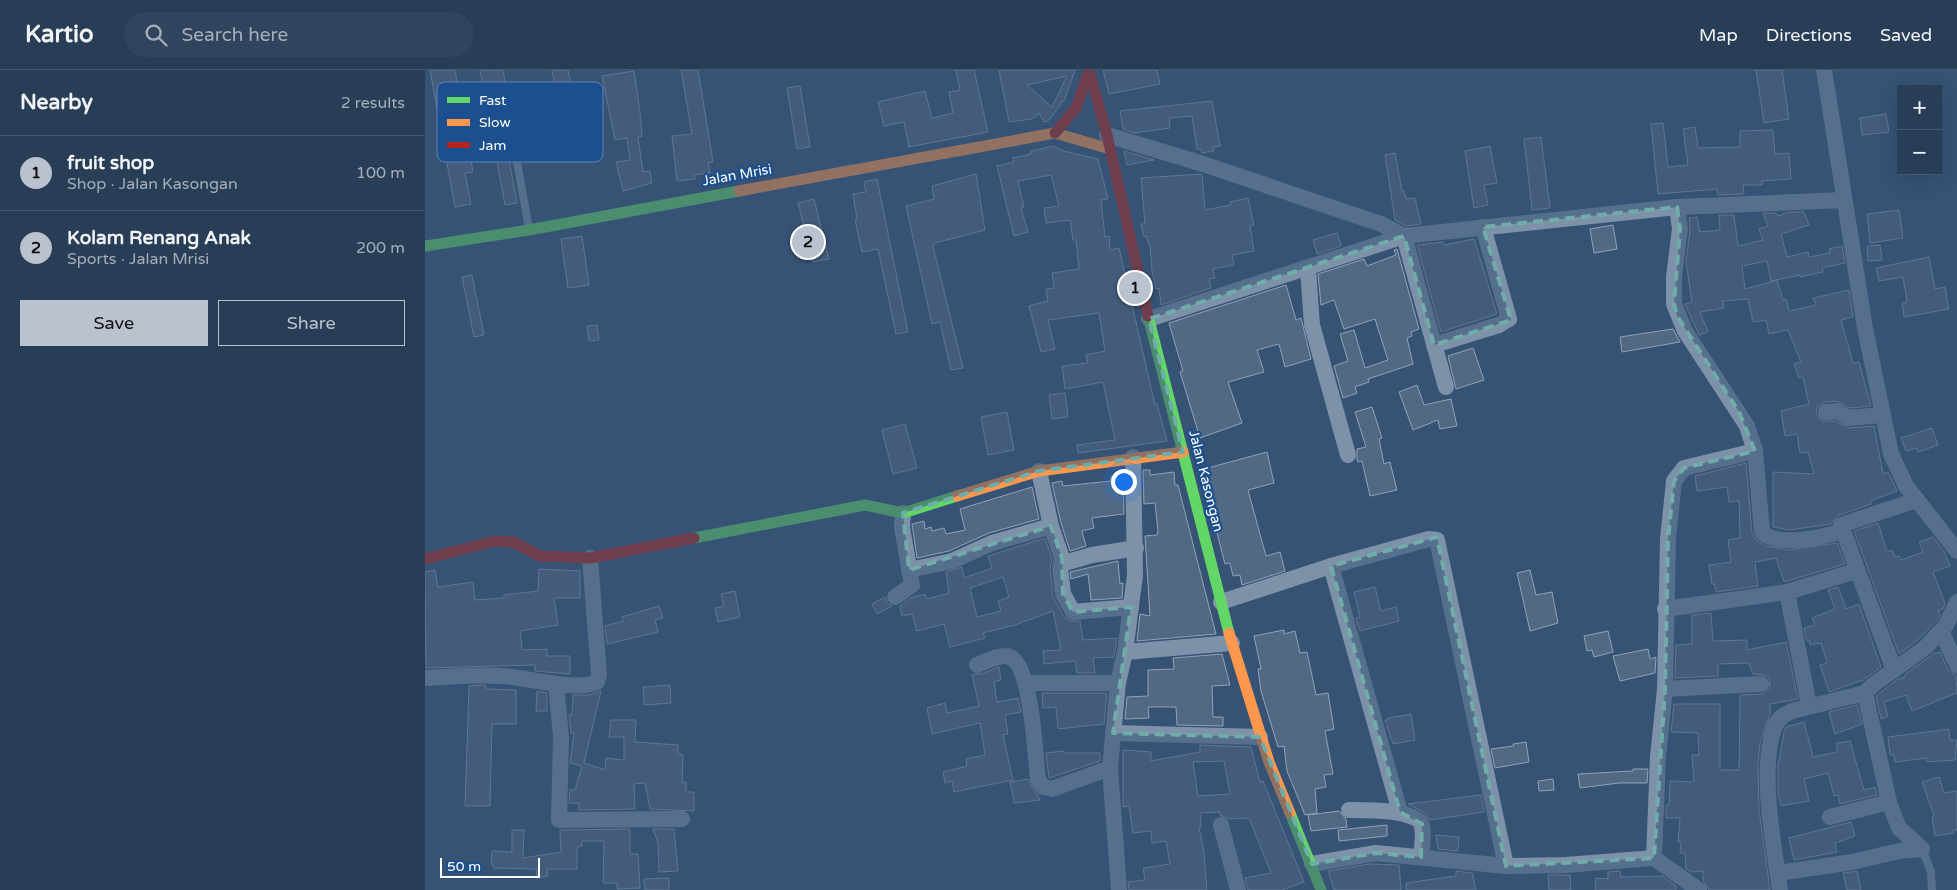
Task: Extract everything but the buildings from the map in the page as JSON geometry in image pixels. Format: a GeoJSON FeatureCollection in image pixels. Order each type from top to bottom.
{"type":"FeatureCollection","features":[{"type":"Feature","properties":{"kind":"street"},"geometry":{"type":"LineString","coordinates":[[1055,133],[1076,108],[1089,70]]}},
{"type":"Feature","properties":{"kind":"street","name":"Jalan Kasongan"},"geometry":{"type":"LineString","coordinates":[[1089,70],[1108,142],[1149,319],[1232,643],[1260,737],[1321,890]]}},
{"type":"Feature","properties":{"kind":"street"},"geometry":{"type":"LineString","coordinates":[[1824,70],[1843,200],[1881,415],[1891,454],[1898,470],[1917,500],[1957,551]]}},
{"type":"Feature","properties":{"kind":"street"},"geometry":{"type":"LineString","coordinates":[[1055,133],[1108,142],[1200,163],[1381,224],[1404,236],[1446,387]]}},
{"type":"Feature","properties":{"kind":"street","name":"Jalan Mrisi"},"geometry":{"type":"LineString","coordinates":[[425,246],[529,230],[1055,133]]}},
{"type":"Feature","properties":{"kind":"street"},"geometry":{"type":"LineString","coordinates":[[1149,319],[1308,269],[1404,236],[1677,207],[1843,200]]}},
{"type":"Feature","properties":{"kind":"street"},"geometry":{"type":"LineString","coordinates":[[1677,207],[1680,229],[1674,278],[1674,304],[1677,316],[1747,426],[1755,451],[1760,526],[1766,536],[1771,538],[1816,539],[1842,531]]}},
{"type":"Feature","properties":{"kind":"street"},"geometry":{"type":"LineString","coordinates":[[1434,345],[1499,325],[1509,319],[1483,228]]}},
{"type":"Feature","properties":{"kind":"street"},"geometry":{"type":"LineString","coordinates":[[1308,269],[1311,324],[1347,455]]}},
{"type":"Feature","properties":{"kind":"street"},"geometry":{"type":"LineString","coordinates":[[1826,412],[1837,411],[1848,418],[1881,415]]}},
{"type":"Feature","properties":{"kind":"street"},"geometry":{"type":"LineString","coordinates":[[1653,858],[1657,757],[1665,689],[1665,609],[1668,539],[1676,475],[1689,466],[1755,451]]}},
{"type":"Feature","properties":{"kind":"street"},"geometry":{"type":"LineString","coordinates":[[425,559],[495,541],[513,542],[540,556],[590,558],[865,505],[903,513],[1039,471],[1133,457],[1183,452]]}},
{"type":"Feature","properties":{"kind":"street"},"geometry":{"type":"LineString","coordinates":[[1119,890],[1110,768],[1118,683],[1125,652],[1135,575],[1133,457]]}},
{"type":"Feature","properties":{"kind":"street"},"geometry":{"type":"LineString","coordinates":[[1039,471],[1051,526],[1060,549],[1063,594],[1073,612],[1131,607]]}},
{"type":"Feature","properties":{"kind":"street"},"geometry":{"type":"LineString","coordinates":[[1894,670],[1856,571],[1841,525],[1917,500]]}},
{"type":"Feature","properties":{"kind":"street"},"geometry":{"type":"LineString","coordinates":[[895,597],[911,585],[902,527],[903,513]]}},
{"type":"Feature","properties":{"kind":"street"},"geometry":{"type":"LineString","coordinates":[[909,570],[952,561],[991,543],[1051,526]]}},
{"type":"Feature","properties":{"kind":"street"},"geometry":{"type":"LineString","coordinates":[[1221,602],[1331,566],[1429,539],[1437,540],[1505,866]]}},
{"type":"Feature","properties":{"kind":"street"},"geometry":{"type":"LineString","coordinates":[[1061,564],[1092,555],[1136,548]]}},
{"type":"Feature","properties":{"kind":"street"},"geometry":{"type":"LineString","coordinates":[[425,678],[503,676],[556,684],[589,685],[598,680],[590,558]]}},
{"type":"Feature","properties":{"kind":"street"},"geometry":{"type":"LineString","coordinates":[[1331,566],[1400,812]]}},
{"type":"Feature","properties":{"kind":"street"},"geometry":{"type":"LineString","coordinates":[[1665,609],[1787,592],[1856,571]]}},
{"type":"Feature","properties":{"kind":"street"},"geometry":{"type":"LineString","coordinates":[[1787,592],[1809,706]]}},
{"type":"Feature","properties":{"kind":"street"},"geometry":{"type":"LineString","coordinates":[[1780,890],[1768,779],[1773,730],[1783,715],[1809,706],[1865,694],[1926,647],[1941,631],[1957,602]]}},
{"type":"Feature","properties":{"kind":"street"},"geometry":{"type":"LineString","coordinates":[[1941,631],[1957,665]]}},
{"type":"Feature","properties":{"kind":"street"},"geometry":{"type":"LineString","coordinates":[[1125,652],[1232,643]]}},
{"type":"Feature","properties":{"kind":"street"},"geometry":{"type":"LineString","coordinates":[[977,665],[1004,656],[1010,656],[1019,666],[1027,683],[1038,779],[1041,785],[1052,789],[1110,768]]}},
{"type":"Feature","properties":{"kind":"street"},"geometry":{"type":"LineString","coordinates":[[1027,683],[1118,683]]}},
{"type":"Feature","properties":{"kind":"street"},"geometry":{"type":"LineString","coordinates":[[556,684],[561,737],[559,820],[682,818]]}},
{"type":"Feature","properties":{"kind":"street"},"geometry":{"type":"LineString","coordinates":[[1665,689],[1761,684]]}},
{"type":"Feature","properties":{"kind":"street"},"geometry":{"type":"LineString","coordinates":[[1865,694],[1889,802],[1899,828],[1922,849]]}},
{"type":"Feature","properties":{"kind":"street"},"geometry":{"type":"LineString","coordinates":[[1113,733],[1260,737]]}},
{"type":"Feature","properties":{"kind":"street"},"geometry":{"type":"LineString","coordinates":[[1830,817],[1889,802]]}},
{"type":"Feature","properties":{"kind":"street"},"geometry":{"type":"LineString","coordinates":[[1349,810],[1400,812],[1418,820],[1422,824],[1421,857]]}},
{"type":"Feature","properties":{"kind":"street"},"geometry":{"type":"LineString","coordinates":[[1221,825],[1238,890]]}},
{"type":"Feature","properties":{"kind":"street"},"geometry":{"type":"LineString","coordinates":[[1778,873],[1852,862],[1899,851],[1922,849]]}},
{"type":"Feature","properties":{"kind":"street"},"geometry":{"type":"LineString","coordinates":[[1312,864],[1376,853],[1505,866],[1566,865],[1653,858],[1699,890]]}},
{"type":"Feature","properties":{"kind":"lane"},"geometry":{"type":"LineString","coordinates":[[517,162],[529,230]]}},
{"type":"Feature","properties":{"kind":"lane"},"geometry":{"type":"LineString","coordinates":[[1922,849],[1931,872],[1932,890]]}},
{"type":"Feature","properties":{"kind":"highlighted area"},"geometry":{"type":"Polygon","coordinates":[[[1677,207],[1680,229],[1674,304],[1677,316],[1739,412],[1755,451],[1684,468],[1674,481],[1668,539],[1665,689],[1654,858],[1506,866],[1437,537],[1331,566],[1400,812],[1422,824],[1421,857],[1376,853],[1312,864],[1260,737],[1113,733],[1131,607],[1073,612],[1063,594],[1062,558],[1051,526],[909,570],[903,513],[1039,471],[1183,452],[1149,319],[1404,236],[1434,345],[1511,320],[1483,227],[1677,207]]]}},
{"type":"Feature","properties":{"kind":"traffic: fast"},"geometry":{"type":"LineString","coordinates":[[425,246],[529,230],[739,191]]}},
{"type":"Feature","properties":{"kind":"traffic: fast"},"geometry":{"type":"LineString","coordinates":[[1148,316],[1229,633]]}},
{"type":"Feature","properties":{"kind":"traffic: fast"},"geometry":{"type":"LineString","coordinates":[[694,538],[865,505],[903,513],[957,496]]}},
{"type":"Feature","properties":{"kind":"traffic: fast"},"geometry":{"type":"LineString","coordinates":[[1290,813],[1321,890]]}},
{"type":"Feature","properties":{"kind":"traffic: slow"},"geometry":{"type":"LineString","coordinates":[[739,191],[1055,133],[1110,149]]}},
{"type":"Feature","properties":{"kind":"traffic: slow"},"geometry":{"type":"LineString","coordinates":[[957,496],[1039,471],[1183,452]]}},
{"type":"Feature","properties":{"kind":"traffic: slow"},"geometry":{"type":"LineString","coordinates":[[1229,633],[1269,762],[1290,813]]}},
{"type":"Feature","properties":{"kind":"traffic: jam"},"geometry":{"type":"LineString","coordinates":[[1089,70],[1107,135],[1148,316]]}},
{"type":"Feature","properties":{"kind":"traffic: jam"},"geometry":{"type":"LineString","coordinates":[[1055,133],[1076,108],[1089,71]]}},
{"type":"Feature","properties":{"kind":"traffic: jam"},"geometry":{"type":"LineString","coordinates":[[425,559],[495,541],[513,542],[540,556],[590,558],[694,538]]}},
{"type":"Feature","properties":{"kind":"place","name":"Kolam Renang Anak"},"geometry":{"type":"Point","coordinates":[808,242]}},
{"type":"Feature","properties":{"kind":"place","name":"fruit shop"},"geometry":{"type":"Point","coordinates":[1135,288]}}]}
